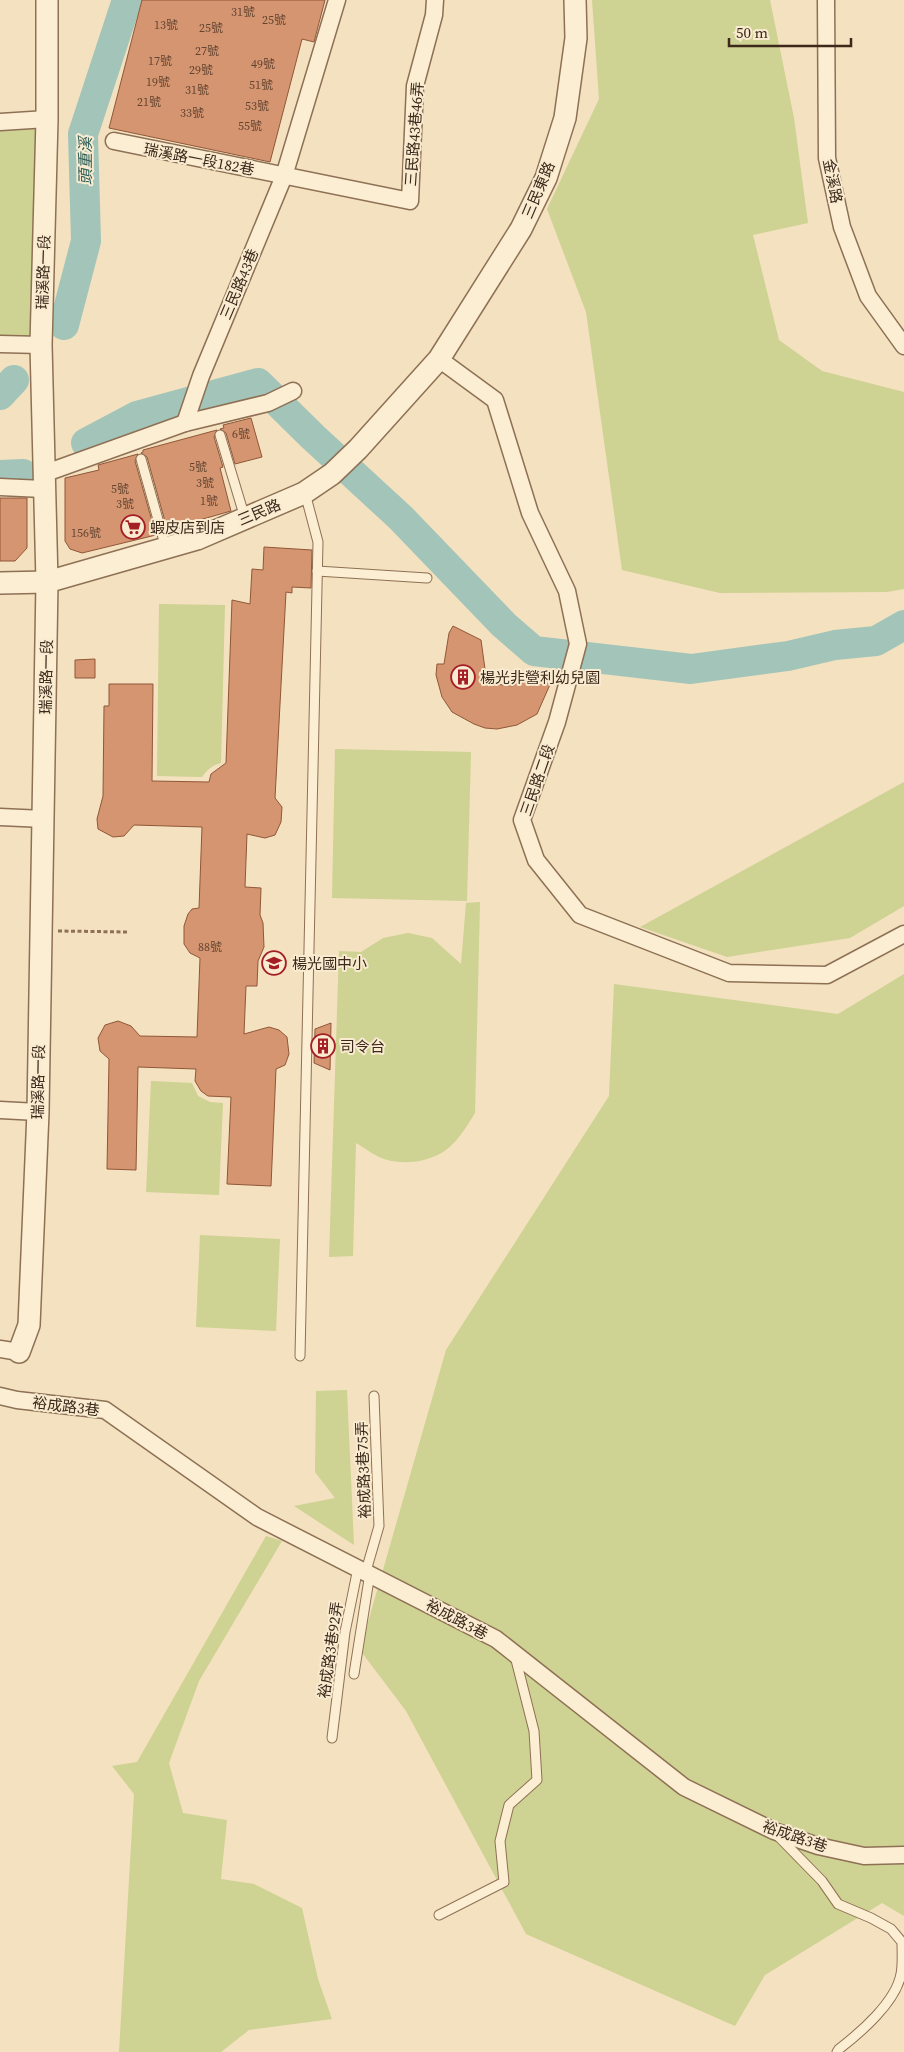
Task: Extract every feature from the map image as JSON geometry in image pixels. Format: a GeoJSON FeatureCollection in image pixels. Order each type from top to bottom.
{"type":"FeatureCollection","features":[{"type":"Feature","properties":{"kind":"street","name":"瑞溪路一段"},"geometry":{"type":"LineString","coordinates":[[9,1350],[29,1325],[38,1112],[47,582],[41,345],[47,119],[47,0]]}},
{"type":"Feature","properties":{"kind":"street","name":"三民路43巷"},"geometry":{"type":"LineString","coordinates":[[185,422],[201,376],[284,176],[337,0]]}},
{"type":"Feature","properties":{"kind":"street","name":"三民路43巷46弄"},"geometry":{"type":"LineString","coordinates":[[284,176],[410,200],[415,86],[434,15],[435,0]]}},
{"type":"Feature","properties":{"kind":"street","name":"三民東路"},"geometry":{"type":"LineString","coordinates":[[439,359],[521,229],[546,178],[565,118],[576,38],[575,0]]}},
{"type":"Feature","properties":{"kind":"street","name":"金溪路"},"geometry":{"type":"LineString","coordinates":[[826,0],[827,158],[842,227],[868,296],[904,346]]}},
{"type":"Feature","properties":{"kind":"street"},"geometry":{"type":"LineString","coordinates":[[0,122],[47,119]]}},
{"type":"Feature","properties":{"kind":"street","name":"瑞溪路一段182巷"},"geometry":{"type":"LineString","coordinates":[[114,142],[284,176]]}},
{"type":"Feature","properties":{"kind":"street"},"geometry":{"type":"LineString","coordinates":[[0,344],[41,345]]}},
{"type":"Feature","properties":{"kind":"street","name":"三民路"},"geometry":{"type":"LineString","coordinates":[[0,583],[47,582],[197,539],[304,493],[332,474],[358,449],[439,359]]}},
{"type":"Feature","properties":{"kind":"street","name":"三民路二段"},"geometry":{"type":"LineString","coordinates":[[439,359],[495,400],[530,513],[567,590],[578,644],[559,716],[522,820],[536,860],[580,916],[729,973],[826,975],[904,934]]}},
{"type":"Feature","properties":{"kind":"street"},"geometry":{"type":"LineString","coordinates":[[0,487],[43,482],[185,422],[268,403],[293,391]]}},
{"type":"Feature","properties":{"kind":"street"},"geometry":{"type":"LineString","coordinates":[[0,817],[44,819]]}},
{"type":"Feature","properties":{"kind":"street"},"geometry":{"type":"LineString","coordinates":[[0,1110],[38,1112]]}},
{"type":"Feature","properties":{"kind":"street","name":"裕成路3巷"},"geometry":{"type":"LineString","coordinates":[[0,1396],[17,1400],[105,1410],[258,1517],[496,1639],[684,1787],[774,1831],[818,1846],[864,1856],[904,1855]]}},
{"type":"Feature","properties":{"kind":"lane"},"geometry":{"type":"LineString","coordinates":[[220,435],[245,518]]}},
{"type":"Feature","properties":{"kind":"lane"},"geometry":{"type":"LineString","coordinates":[[141,459],[166,548]]}},
{"type":"Feature","properties":{"kind":"lane"},"geometry":{"type":"LineString","coordinates":[[300,1356],[318,542],[304,493]]}},
{"type":"Feature","properties":{"kind":"lane"},"geometry":{"type":"LineString","coordinates":[[317,571],[427,578]]}},
{"type":"Feature","properties":{"kind":"lane","name":"裕成路3巷75弄"},"geometry":{"type":"LineString","coordinates":[[365,1571],[379,1526],[374,1396]]}},
{"type":"Feature","properties":{"kind":"lane"},"geometry":{"type":"LineString","coordinates":[[354,1674],[365,1571]]}},
{"type":"Feature","properties":{"kind":"lane","name":"裕成路3巷92弄"},"geometry":{"type":"LineString","coordinates":[[332,1738],[345,1632],[365,1571]]}},
{"type":"Feature","properties":{"kind":"lane"},"geometry":{"type":"LineString","coordinates":[[439,1914],[504,1882],[500,1841],[509,1804],[537,1780],[534,1731],[515,1654]]}},
{"type":"Feature","properties":{"kind":"lane"},"geometry":{"type":"LineString","coordinates":[[774,1831],[822,1880],[838,1904],[891,1929],[902,1942],[901,1975],[895,1992],[864,2029],[837,2052]]}},
{"type":"Feature","properties":{"kind":"path"},"geometry":{"type":"LineString","coordinates":[[67,931],[128,932]]}},
{"type":"Feature","properties":{"kind":"green space"},"geometry":{"type":"Polygon","coordinates":[[[592,0],[770,0],[794,118],[808,223],[753,235],[779,340],[822,371],[904,392],[904,589],[887,592],[720,593],[622,570],[586,312],[547,209],[599,99],[592,0]]]}},
{"type":"Feature","properties":{"kind":"green space"},"geometry":{"type":"Polygon","coordinates":[[[47,119],[41,345],[0,344],[0,122],[47,119]]]}},
{"type":"Feature","properties":{"kind":"green space"},"geometry":{"type":"Polygon","coordinates":[[[159,604],[225,605],[221,763],[210,768],[202,777],[157,776],[159,604]]]}},
{"type":"Feature","properties":{"kind":"green space"},"geometry":{"type":"Polygon","coordinates":[[[335,749],[471,752],[467,901],[332,898],[335,749]]]}},
{"type":"Feature","properties":{"kind":"green space"},"geometry":{"type":"Polygon","coordinates":[[[904,782],[904,906],[850,938],[727,957],[640,927],[904,782]]]}},
{"type":"Feature","properties":{"kind":"green space"},"geometry":{"type":"Polygon","coordinates":[[[480,902],[475,1113],[454,1142],[446,1150],[431,1158],[413,1162],[395,1162],[376,1155],[356,1143],[353,1256],[329,1257],[339,951],[361,952],[383,938],[408,933],[432,938],[461,964],[466,903],[480,902]]]}},
{"type":"Feature","properties":{"kind":"green space"},"geometry":{"type":"Polygon","coordinates":[[[904,974],[904,1916],[882,1903],[765,1975],[735,2026],[526,1934],[406,1711],[360,1650],[446,1350],[609,1096],[614,984],[838,1014],[904,974]]]}},
{"type":"Feature","properties":{"kind":"green space"},"geometry":{"type":"Polygon","coordinates":[[[151,1081],[192,1083],[198,1096],[210,1102],[223,1103],[219,1195],[146,1192],[151,1081]]]}},
{"type":"Feature","properties":{"kind":"green space"},"geometry":{"type":"Polygon","coordinates":[[[200,1235],[280,1239],[276,1331],[196,1327],[200,1235]]]}},
{"type":"Feature","properties":{"kind":"green space"},"geometry":{"type":"Polygon","coordinates":[[[347,1390],[354,1545],[294,1506],[335,1498],[315,1472],[316,1391],[347,1390]]]}},
{"type":"Feature","properties":{"kind":"green space"},"geometry":{"type":"Polygon","coordinates":[[[266,1536],[282,1541],[199,1681],[169,1763],[183,1813],[227,1820],[221,1879],[254,1884],[302,1908],[318,1979],[332,2019],[249,2030],[221,2052],[119,2052],[134,1794],[112,1766],[137,1762],[266,1536]]]}},
{"type":"Feature","properties":{"kind":"building"},"geometry":{"type":"Polygon","coordinates":[[[142,0],[325,0],[314,42],[302,39],[270,162],[109,128],[142,0]]]}},
{"type":"Feature","properties":{"kind":"building"},"geometry":{"type":"Polygon","coordinates":[[[251,418],[262,457],[235,464],[226,433],[220,429],[224,428],[223,425],[251,418]]]}},
{"type":"Feature","properties":{"kind":"building"},"geometry":{"type":"Polygon","coordinates":[[[217,430],[214,437],[223,467],[220,468],[231,511],[196,521],[196,523],[168,532],[147,457],[141,453],[143,450],[217,430]]]}},
{"type":"Feature","properties":{"kind":"building"},"geometry":{"type":"Polygon","coordinates":[[[138,454],[135,461],[156,535],[82,553],[70,549],[65,541],[65,478],[99,470],[98,465],[138,454]]]}},
{"type":"Feature","properties":{"kind":"building"},"geometry":{"type":"Polygon","coordinates":[[[0,498],[27,498],[27,548],[15,561],[0,561],[0,498]]]}},
{"type":"Feature","properties":{"kind":"building"},"geometry":{"type":"Polygon","coordinates":[[[264,547],[312,550],[311,588],[292,587],[292,593],[286,592],[275,798],[282,807],[281,822],[275,835],[265,838],[247,834],[245,887],[261,888],[260,915],[263,923],[264,947],[258,961],[257,986],[246,986],[244,1034],[269,1027],[279,1030],[287,1037],[289,1054],[285,1065],[276,1069],[271,1186],[227,1184],[231,1097],[208,1096],[201,1091],[195,1081],[196,1069],[138,1067],[136,1170],[107,1169],[109,1059],[100,1051],[98,1038],[105,1025],[118,1021],[131,1026],[140,1036],[197,1037],[200,958],[190,953],[184,944],[184,926],[192,909],[199,908],[202,827],[134,825],[124,836],[113,837],[98,829],[97,819],[103,796],[104,706],[109,706],[109,684],[153,684],[152,781],[209,782],[211,774],[226,763],[232,600],[250,604],[252,569],[263,570],[264,547]]]}},
{"type":"Feature","properties":{"kind":"building","name":"楊光非營利幼兒園"},"geometry":{"type":"Polygon","coordinates":[[[453,626],[481,640],[485,669],[492,680],[502,685],[513,686],[523,679],[552,680],[537,714],[517,725],[497,729],[485,728],[474,724],[452,712],[442,697],[436,675],[437,664],[444,664],[449,633],[453,626]]]}},
{"type":"Feature","properties":{"kind":"building"},"geometry":{"type":"Polygon","coordinates":[[[95,659],[95,678],[75,678],[75,660],[95,659]]]}},
{"type":"Feature","properties":{"kind":"building","name":"司令台"},"geometry":{"type":"Polygon","coordinates":[[[331,1023],[330,1070],[314,1063],[315,1029],[331,1023]]]}},
{"type":"Feature","properties":{"kind":"waterway","name":"頭重溪"},"geometry":{"type":"LineString","coordinates":[[64,325],[86,241],[83,134],[127,0]]}},
{"type":"Feature","properties":{"kind":"waterway","name":"頭重溪"},"geometry":{"type":"LineString","coordinates":[[0,395],[14,380]]}},
{"type":"Feature","properties":{"kind":"waterway"},"geometry":{"type":"LineString","coordinates":[[86,443],[137,416],[258,383],[313,437],[401,518],[504,625],[534,651],[691,669],[788,656],[835,645],[876,641],[904,625]]}},
{"type":"Feature","properties":{"kind":"waterway"},"geometry":{"type":"LineString","coordinates":[[0,475],[23,474]]}},
{"type":"Feature","properties":{"kind":"place","name":"蝦皮店到店"},"geometry":{"type":"Point","coordinates":[133,527]}},
{"type":"Feature","properties":{"kind":"place","name":"楊光非營利幼兒園"},"geometry":{"type":"Point","coordinates":[463,677]}},
{"type":"Feature","properties":{"kind":"place","name":"楊光國中小"},"geometry":{"type":"Point","coordinates":[274,963]}},
{"type":"Feature","properties":{"kind":"place","name":"司令台"},"geometry":{"type":"Point","coordinates":[323,1046]}}]}
